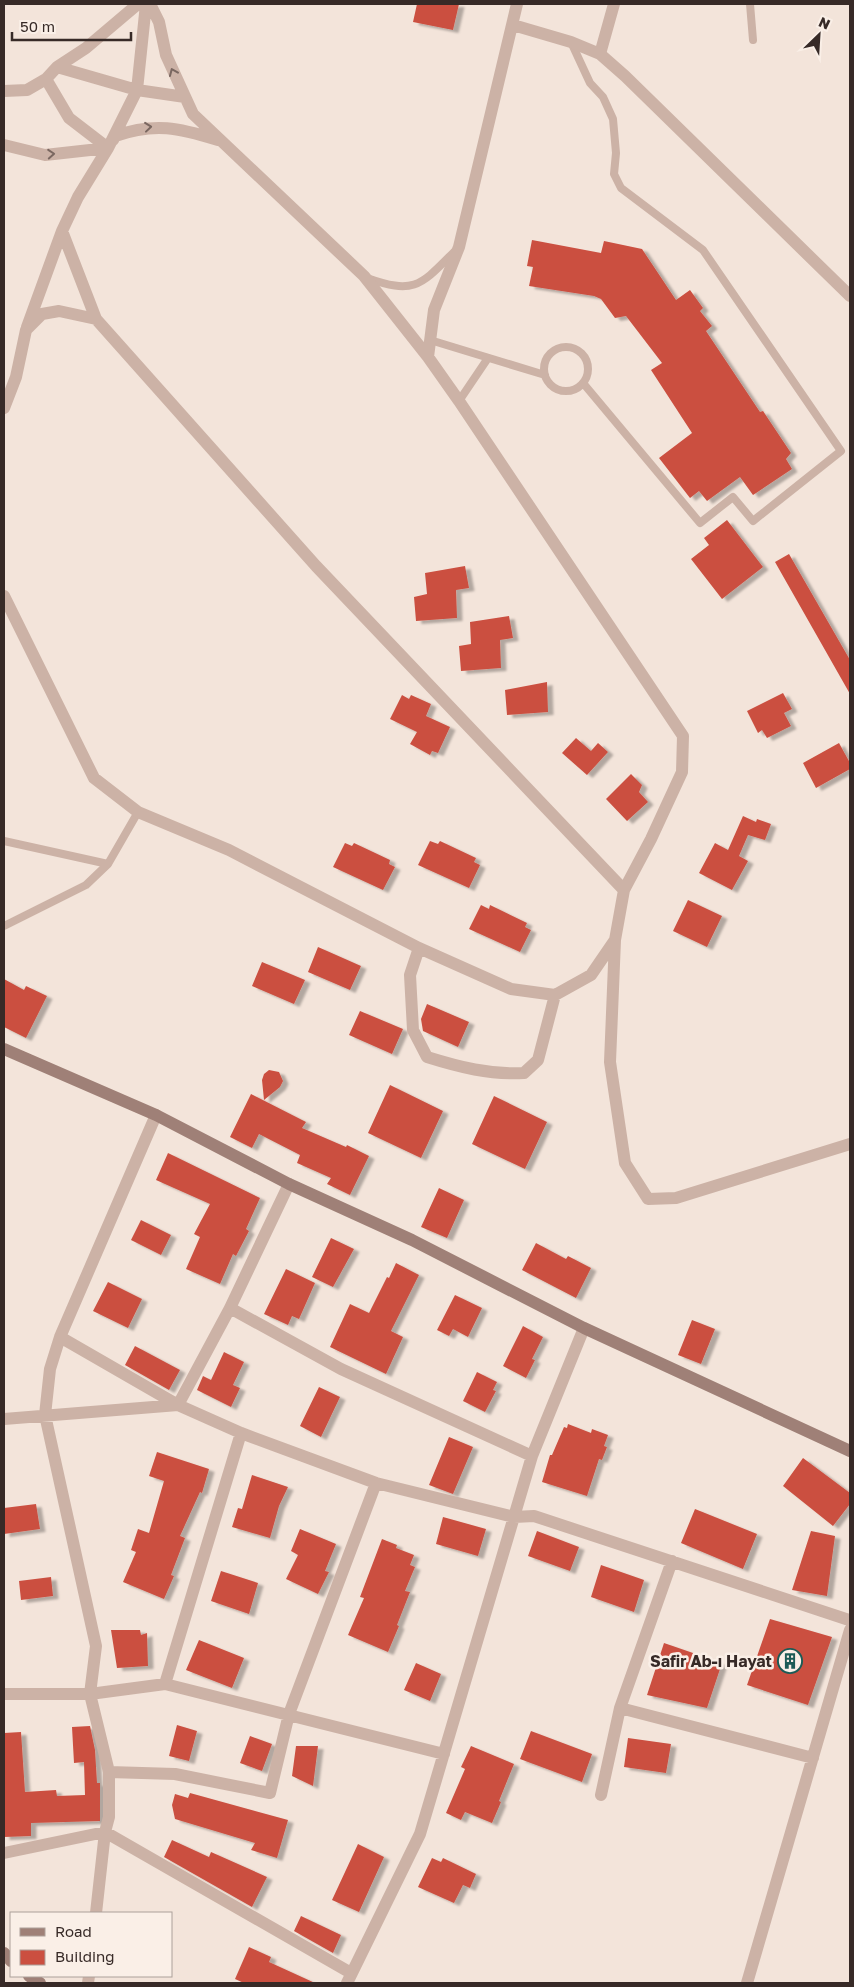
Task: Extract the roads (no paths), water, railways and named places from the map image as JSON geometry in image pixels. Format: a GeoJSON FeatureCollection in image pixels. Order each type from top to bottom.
{"type":"FeatureCollection","features":[{"type":"Feature","properties":{"kind":"street"},"geometry":{"type":"LineString","coordinates":[[4,91],[27,90],[46,79],[57,67],[86,48],[138,4]]}},
{"type":"Feature","properties":{"kind":"street"},"geometry":{"type":"LineString","coordinates":[[108,148],[137,90],[146,4]]}},
{"type":"Feature","properties":{"kind":"street"},"geometry":{"type":"LineString","coordinates":[[150,4],[159,22],[166,55],[193,114],[364,276],[428,357],[683,736],[682,772],[651,839],[624,890],[615,940],[610,1062],[625,1163],[648,1200],[676,1198],[850,1144]]}},
{"type":"Feature","properties":{"kind":"street"},"geometry":{"type":"LineString","coordinates":[[428,357],[434,310],[459,247],[517,4]]}},
{"type":"Feature","properties":{"kind":"street"},"geometry":{"type":"LineString","coordinates":[[600,54],[614,4]]}},
{"type":"Feature","properties":{"kind":"street"},"geometry":{"type":"LineString","coordinates":[[513,24],[571,42],[600,54],[625,76],[850,296]]}},
{"type":"Feature","properties":{"kind":"street"},"geometry":{"type":"LineString","coordinates":[[57,67],[137,90],[185,97]]}},
{"type":"Feature","properties":{"kind":"street"},"geometry":{"type":"LineString","coordinates":[[46,79],[69,118],[108,148]]}},
{"type":"Feature","properties":{"kind":"street"},"geometry":{"type":"LineString","coordinates":[[4,408],[16,377],[26,330],[62,231],[78,197],[115,136],[135,129],[156,126],[190,131],[219,140]]}},
{"type":"Feature","properties":{"kind":"street"},"geometry":{"type":"LineString","coordinates":[[4,145],[45,155],[108,148]]}},
{"type":"Feature","properties":{"kind":"street"},"geometry":{"type":"LineString","coordinates":[[62,231],[96,319],[316,566],[624,890]]}},
{"type":"Feature","properties":{"kind":"street"},"geometry":{"type":"LineString","coordinates":[[26,330],[42,314],[58,312],[96,319]]}},
{"type":"Feature","properties":{"kind":"street"},"geometry":{"type":"LineString","coordinates":[[4,596],[94,778],[138,812],[229,850],[419,948],[511,989],[555,995],[591,975],[615,940]]}},
{"type":"Feature","properties":{"kind":"street"},"geometry":{"type":"LineString","coordinates":[[419,948],[410,975],[413,1030],[427,1057],[471,1069],[503,1074],[524,1073],[538,1060],[555,995]]}},
{"type":"Feature","properties":{"kind":"street"},"geometry":{"type":"LineString","coordinates":[[4,1050],[156,1114],[289,1184],[412,1240],[584,1328],[850,1451]]}},
{"type":"Feature","properties":{"kind":"street"},"geometry":{"type":"LineString","coordinates":[[96,1912],[105,1832],[109,1817],[109,1772],[90,1694],[96,1646],[45,1415],[50,1368],[60,1337],[156,1114]]}},
{"type":"Feature","properties":{"kind":"street"},"geometry":{"type":"LineString","coordinates":[[178,1405],[230,1308],[289,1184]]}},
{"type":"Feature","properties":{"kind":"street"},"geometry":{"type":"LineString","coordinates":[[230,1308],[340,1369],[532,1456]]}},
{"type":"Feature","properties":{"kind":"street"},"geometry":{"type":"LineString","coordinates":[[4,1853],[105,1832],[349,1978],[420,1834],[532,1456],[584,1328]]}},
{"type":"Feature","properties":{"kind":"street"},"geometry":{"type":"LineString","coordinates":[[60,1337],[178,1405],[241,1433],[376,1483],[514,1516],[534,1516],[672,1561],[850,1625],[748,1983]]}},
{"type":"Feature","properties":{"kind":"street"},"geometry":{"type":"LineString","coordinates":[[4,1419],[178,1405]]}},
{"type":"Feature","properties":{"kind":"street"},"geometry":{"type":"LineString","coordinates":[[165,1684],[241,1433]]}},
{"type":"Feature","properties":{"kind":"street"},"geometry":{"type":"LineString","coordinates":[[109,1772],[175,1774],[270,1793],[289,1714],[376,1483]]}},
{"type":"Feature","properties":{"kind":"street"},"geometry":{"type":"LineString","coordinates":[[601,1795],[620,1708],[672,1561]]}},
{"type":"Feature","properties":{"kind":"street"},"geometry":{"type":"LineString","coordinates":[[4,1694],[90,1694],[165,1684],[444,1754]]}},
{"type":"Feature","properties":{"kind":"street"},"geometry":{"type":"LineString","coordinates":[[620,1708],[813,1758]]}},
{"type":"Feature","properties":{"kind":"lane"},"geometry":{"type":"LineString","coordinates":[[750,4],[753,40]]}},
{"type":"Feature","properties":{"kind":"lane"},"geometry":{"type":"LineString","coordinates":[[571,42],[590,83],[603,98],[613,119],[616,153],[614,174],[621,188],[703,250],[841,451],[753,521],[733,497],[700,523],[582,383]]}},
{"type":"Feature","properties":{"kind":"lane"},"geometry":{"type":"LineString","coordinates":[[364,276],[387,285],[411,286],[430,276],[459,247]]}},
{"type":"Feature","properties":{"kind":"lane"},"geometry":{"type":"LineString","coordinates":[[430,340],[545,375]]}},
{"type":"Feature","properties":{"kind":"lane"},"geometry":{"type":"LineString","coordinates":[[565,347],[575,349],[583,355],[587,364],[587,374],[582,383],[576,388],[561,391],[548,382],[544,365],[548,356],[555,350],[565,347]]}},
{"type":"Feature","properties":{"kind":"lane"},"geometry":{"type":"LineString","coordinates":[[459,401],[488,358]]}},
{"type":"Feature","properties":{"kind":"lane"},"geometry":{"type":"LineString","coordinates":[[4,926],[86,885],[108,864],[138,812]]}},
{"type":"Feature","properties":{"kind":"lane"},"geometry":{"type":"LineString","coordinates":[[4,841],[108,864]]}},
{"type":"Feature","properties":{"kind":"place","name":"Safir Ab-ı Hayat"},"geometry":{"type":"Point","coordinates":[790,1661]}}]}
